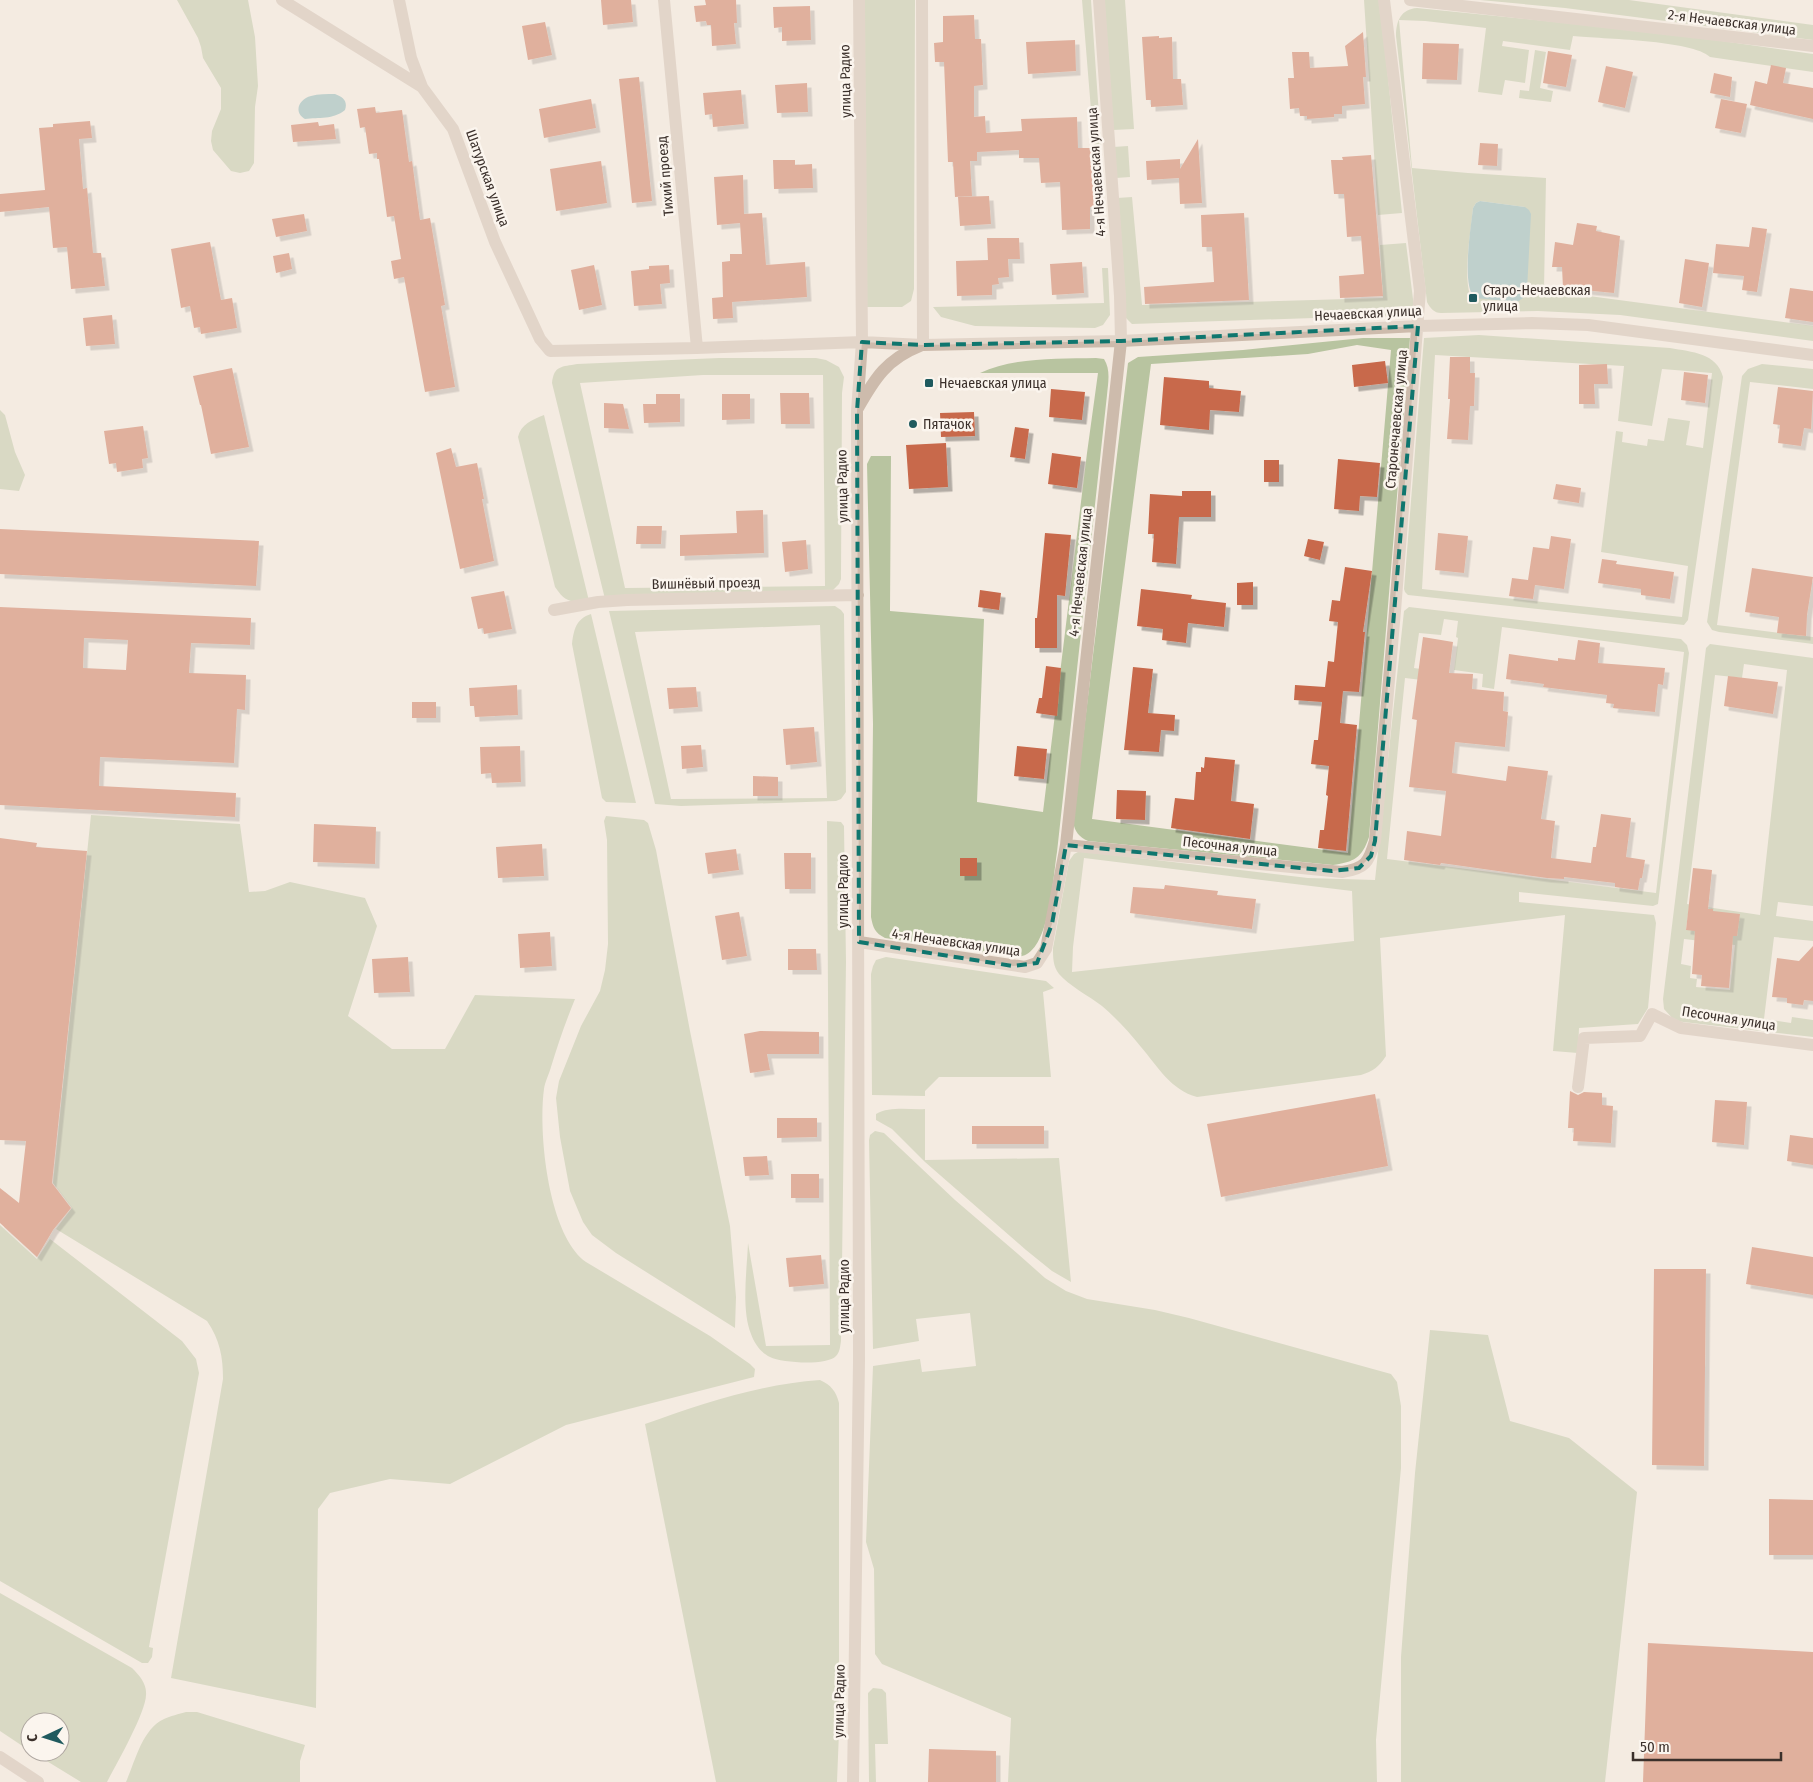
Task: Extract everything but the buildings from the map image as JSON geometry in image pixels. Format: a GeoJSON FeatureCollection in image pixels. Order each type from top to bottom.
{"type":"FeatureCollection","features":[{"type":"Feature","properties":{"kind":"street","name":"Шатурская улица"},"geometry":{"type":"LineString","coordinates":[[282,0],[422,87],[453,129],[495,242],[540,338],[550,351],[697,348]]}},
{"type":"Feature","properties":{"kind":"street"},"geometry":{"type":"LineString","coordinates":[[399,0],[411,58],[422,87]]}},
{"type":"Feature","properties":{"kind":"street","name":"Тихий проезд"},"geometry":{"type":"LineString","coordinates":[[664,0],[697,348]]}},
{"type":"Feature","properties":{"kind":"street","name":"улица Радио"},"geometry":{"type":"LineString","coordinates":[[853,1782],[858,1361],[859,942],[856,411],[862,342],[859,0]]}},
{"type":"Feature","properties":{"kind":"street"},"geometry":{"type":"LineString","coordinates":[[856,411],[881,372],[891,362],[909,350],[923,345],[922,0]]}},
{"type":"Feature","properties":{"kind":"street","name":"4-я Нечаевская улица"},"geometry":{"type":"LineString","coordinates":[[859,942],[1025,967],[1038,963],[1046,949],[1066,844],[1121,341],[1120,296],[1099,0]]}},
{"type":"Feature","properties":{"kind":"street","name":"Старонечаевская улица"},"geometry":{"type":"LineString","coordinates":[[1375,841],[1420,291],[1384,0]]}},
{"type":"Feature","properties":{"kind":"street","name":"2-я Нечаевская улица"},"geometry":{"type":"LineString","coordinates":[[1410,0],[1813,46]]}},
{"type":"Feature","properties":{"kind":"street","name":"Нечаевская улица"},"geometry":{"type":"LineString","coordinates":[[862,342],[923,345],[1121,341],[1418,326],[1532,323],[1588,325],[1813,355]]}},
{"type":"Feature","properties":{"kind":"street"},"geometry":{"type":"LineString","coordinates":[[697,348],[862,342]]}},
{"type":"Feature","properties":{"kind":"street","name":"Вишнёвый проезд"},"geometry":{"type":"LineString","coordinates":[[554,610],[598,602],[627,600],[858,595]]}},
{"type":"Feature","properties":{"kind":"street","name":"Песочная улица"},"geometry":{"type":"LineString","coordinates":[[1066,844],[1342,872],[1351,871],[1365,864],[1371,856],[1375,841]]}},
{"type":"Feature","properties":{"kind":"street","name":"Песочная улица"},"geometry":{"type":"LineString","coordinates":[[1578,1087],[1584,1038],[1640,1036],[1652,1014],[1681,1028],[1813,1045]]}},
{"type":"Feature","properties":{"kind":"street"},"geometry":{"type":"LineString","coordinates":[[0,1757],[38,1782]]}},
{"type":"Feature","properties":{"kind":"highlighted area"},"geometry":{"type":"Polygon","coordinates":[[[1418,326],[1375,841],[1371,856],[1359,868],[1332,871],[1066,845],[1052,924],[1037,963],[1013,966],[859,942],[857,411],[862,342],[923,345],[1121,341],[1418,326]]]}},
{"type":"Feature","properties":{"kind":"green space"},"geometry":{"type":"Polygon","coordinates":[[[177,0],[248,0],[255,37],[258,86],[255,107],[254,163],[249,171],[240,173],[231,171],[213,150],[211,141],[212,131],[221,109],[221,88],[203,58],[198,38],[177,0]]]}},
{"type":"Feature","properties":{"kind":"green space"},"geometry":{"type":"Polygon","coordinates":[[[864,0],[915,0],[914,289],[911,301],[902,307],[867,307],[864,0]]]}},
{"type":"Feature","properties":{"kind":"green space"},"geometry":{"type":"Polygon","coordinates":[[[1082,0],[1091,0],[1102,159],[1095,159],[1082,0]]]}},
{"type":"Feature","properties":{"kind":"green space"},"geometry":{"type":"Polygon","coordinates":[[[1104,0],[1125,0],[1134,129],[1113,130],[1104,0]]]}},
{"type":"Feature","properties":{"kind":"green space"},"geometry":{"type":"Polygon","coordinates":[[[1364,0],[1380,0],[1402,213],[1378,215],[1364,0]]]}},
{"type":"Feature","properties":{"kind":"green space"},"geometry":{"type":"Polygon","coordinates":[[[1480,0],[1629,0],[1813,25],[1813,40],[1565,8],[1480,0]]]}},
{"type":"Feature","properties":{"kind":"green space"},"geometry":{"type":"Polygon","coordinates":[[[1412,9],[1673,34],[1813,54],[1813,72],[1710,57],[1700,51],[1685,47],[1646,41],[1573,36],[1570,50],[1503,41],[1502,46],[1529,50],[1525,83],[1505,80],[1502,95],[1478,92],[1486,28],[1399,20],[1412,168],[1546,178],[1544,290],[1813,326],[1813,341],[1620,315],[1538,311],[1441,313],[1432,310],[1427,302],[1396,36],[1397,25],[1400,17],[1403,13],[1412,9]],[[1480,201],[1476,203],[1473,208],[1467,264],[1470,295],[1525,207],[1480,201]]]}},
{"type":"Feature","properties":{"kind":"green space"},"geometry":{"type":"Polygon","coordinates":[[[1535,50],[1546,52],[1540,88],[1553,91],[1551,102],[1519,98],[1520,90],[1529,91],[1535,50]]]}},
{"type":"Feature","properties":{"kind":"green space"},"geometry":{"type":"Polygon","coordinates":[[[1128,146],[1130,177],[1116,178],[1113,147],[1128,146]]]}},
{"type":"Feature","properties":{"kind":"green space"},"geometry":{"type":"Polygon","coordinates":[[[1132,197],[1142,305],[1383,298],[1380,245],[1406,243],[1414,307],[1410,314],[1402,315],[1132,324],[1126,318],[1117,198],[1132,197]]]}},
{"type":"Feature","properties":{"kind":"green space"},"geometry":{"type":"Polygon","coordinates":[[[1102,268],[1108,268],[1110,315],[1103,325],[1095,328],[975,326],[941,317],[933,307],[1104,303],[1102,268]]]}},
{"type":"Feature","properties":{"kind":"green space"},"geometry":{"type":"Polygon","coordinates":[[[1479,335],[1670,348],[1702,355],[1715,363],[1723,377],[1688,620],[1684,625],[1408,595],[1405,592],[1424,338],[1479,335]],[[1435,355],[1422,589],[1682,617],[1688,566],[1601,552],[1616,431],[1623,432],[1622,442],[1647,446],[1648,439],[1664,441],[1668,418],[1690,421],[1686,445],[1703,448],[1712,373],[1662,369],[1652,426],[1618,421],[1624,366],[1435,355]]]}},
{"type":"Feature","properties":{"kind":"green space"},"geometry":{"type":"Polygon","coordinates":[[[1363,338],[1410,338],[1369,837],[1363,850],[1356,858],[1340,864],[1333,865],[1088,841],[1078,834],[1073,822],[1128,363],[1138,357],[1243,350],[1363,338]],[[1357,345],[1308,354],[1151,364],[1092,819],[1348,853],[1391,350],[1357,345]]]}},
{"type":"Feature","properties":{"kind":"green space"},"geometry":{"type":"Polygon","coordinates":[[[719,358],[816,358],[826,360],[839,367],[844,377],[842,393],[841,579],[839,584],[833,590],[605,599],[552,383],[557,370],[577,364],[719,358]],[[703,375],[580,383],[625,588],[825,586],[823,375],[703,375]]]}},
{"type":"Feature","properties":{"kind":"green space"},"geometry":{"type":"Polygon","coordinates":[[[1104,359],[1106,363],[1108,386],[1057,852],[1046,923],[1035,947],[1027,954],[1015,957],[885,938],[875,930],[871,917],[873,724],[867,464],[871,456],[891,456],[890,611],[984,619],[977,802],[1043,812],[1098,373],[980,373],[1022,361],[1104,359]]]}},
{"type":"Feature","properties":{"kind":"green space"},"geometry":{"type":"Polygon","coordinates":[[[1762,364],[1813,369],[1813,389],[1750,382],[1717,625],[1813,637],[1813,644],[1719,632],[1712,630],[1707,622],[1742,376],[1748,369],[1762,364]]]}},
{"type":"Feature","properties":{"kind":"green space"},"geometry":{"type":"Polygon","coordinates":[[[0,410],[5,415],[15,452],[25,475],[19,491],[0,489],[0,410]]]}},
{"type":"Feature","properties":{"kind":"green space"},"geometry":{"type":"Polygon","coordinates":[[[544,415],[589,601],[566,599],[555,587],[518,437],[524,426],[544,415]]]}},
{"type":"Feature","properties":{"kind":"green space"},"geometry":{"type":"Polygon","coordinates":[[[835,606],[841,610],[844,614],[846,792],[841,799],[836,801],[681,806],[655,804],[609,611],[835,606]],[[820,625],[635,632],[671,799],[827,798],[820,625]]]}},
{"type":"Feature","properties":{"kind":"green space"},"geometry":{"type":"Polygon","coordinates":[[[1409,607],[1681,639],[1687,645],[1689,653],[1658,904],[1653,906],[1519,892],[1519,902],[1654,915],[1656,923],[1648,1008],[1638,1024],[1579,1028],[1578,1053],[1553,1051],[1565,915],[1380,938],[1386,1056],[1375,1068],[1361,1075],[1197,1097],[1188,1094],[1166,1077],[1132,1036],[1102,1006],[1068,982],[1057,971],[1053,948],[1069,861],[1074,854],[1080,851],[1308,878],[1375,880],[1404,611],[1409,607]],[[1444,619],[1441,635],[1419,633],[1414,668],[1448,673],[1447,683],[1405,678],[1387,859],[1656,893],[1684,652],[1502,627],[1494,689],[1482,687],[1483,674],[1454,670],[1458,621],[1444,619]],[[1084,858],[1073,947],[1072,972],[1354,941],[1352,891],[1084,858]]]}},
{"type":"Feature","properties":{"kind":"green space"},"geometry":{"type":"Polygon","coordinates":[[[591,614],[636,803],[606,802],[602,798],[572,644],[577,625],[582,619],[591,614]]]}},
{"type":"Feature","properties":{"kind":"green space"},"geometry":{"type":"Polygon","coordinates":[[[1710,644],[1813,658],[1813,906],[1778,902],[1776,916],[1813,921],[1813,941],[1774,937],[1764,1019],[1791,1023],[1792,1017],[1813,1020],[1813,1037],[1675,1021],[1664,1009],[1663,999],[1706,648],[1710,644]],[[1744,664],[1742,678],[1715,675],[1687,904],[1760,915],[1787,670],[1744,664]],[[1689,907],[1686,929],[1710,932],[1713,909],[1689,907]],[[1684,939],[1681,964],[1691,966],[1690,978],[1697,979],[1696,987],[1730,990],[1735,945],[1684,939]]]}},
{"type":"Feature","properties":{"kind":"green space"},"geometry":{"type":"Polygon","coordinates":[[[91,815],[240,824],[249,892],[265,891],[290,882],[365,898],[377,926],[348,1016],[392,1049],[445,1049],[475,995],[575,999],[545,1084],[543,1108],[548,1182],[554,1207],[563,1230],[573,1249],[586,1262],[710,1336],[755,1369],[754,1377],[566,1425],[450,1484],[390,1479],[330,1493],[318,1509],[316,1708],[171,1678],[223,1379],[220,1349],[207,1321],[56,1229],[72,1208],[53,1183],[91,815]]]}},
{"type":"Feature","properties":{"kind":"green space"},"geometry":{"type":"Polygon","coordinates":[[[606,816],[644,820],[648,823],[656,850],[690,1031],[730,1226],[736,1297],[735,1328],[616,1253],[592,1235],[583,1222],[570,1191],[560,1137],[556,1098],[559,1081],[581,1026],[600,991],[605,970],[608,944],[607,840],[604,821],[606,816]]]}},
{"type":"Feature","properties":{"kind":"green space"},"geometry":{"type":"Polygon","coordinates":[[[827,821],[841,822],[844,826],[846,962],[841,1341],[838,1353],[831,1359],[814,1362],[784,1361],[764,1353],[756,1344],[751,1334],[745,1301],[748,1243],[766,1346],[830,1345],[827,821]]]}},
{"type":"Feature","properties":{"kind":"green space"},"geometry":{"type":"Polygon","coordinates":[[[886,957],[1046,981],[1054,988],[1043,992],[1051,1077],[939,1077],[925,1091],[925,1096],[872,1095],[871,974],[876,960],[886,957]]]}},
{"type":"Feature","properties":{"kind":"green space"},"geometry":{"type":"Polygon","coordinates":[[[925,1109],[925,1160],[1059,1158],[1071,1282],[1052,1271],[1026,1250],[925,1162],[892,1129],[876,1120],[876,1114],[887,1110],[925,1109]]]}},
{"type":"Feature","properties":{"kind":"green space"},"geometry":{"type":"Polygon","coordinates":[[[875,1131],[884,1133],[955,1200],[1045,1278],[1066,1291],[1087,1299],[1155,1310],[1189,1318],[1391,1374],[1397,1382],[1401,1406],[1401,1468],[1376,1740],[1377,1782],[1008,1782],[1011,1718],[882,1664],[875,1654],[874,1569],[866,1542],[873,1366],[920,1359],[922,1372],[976,1366],[970,1313],[916,1319],[919,1341],[873,1349],[869,1140],[870,1135],[875,1131]]]}},
{"type":"Feature","properties":{"kind":"green space"},"geometry":{"type":"Polygon","coordinates":[[[0,1225],[37,1259],[50,1239],[182,1341],[196,1359],[199,1373],[149,1647],[153,1648],[152,1657],[148,1663],[142,1663],[0,1581],[0,1225]]]}},
{"type":"Feature","properties":{"kind":"green space"},"geometry":{"type":"Polygon","coordinates":[[[1430,1330],[1488,1335],[1510,1421],[1569,1438],[1637,1492],[1605,1782],[1401,1782],[1401,1657],[1415,1473],[1430,1330]]]}},
{"type":"Feature","properties":{"kind":"green space"},"geometry":{"type":"Polygon","coordinates":[[[820,1380],[832,1389],[839,1403],[839,1732],[837,1782],[716,1782],[645,1424],[709,1402],[753,1390],[820,1380]]]}},
{"type":"Feature","properties":{"kind":"green space"},"geometry":{"type":"Polygon","coordinates":[[[0,1593],[132,1668],[138,1674],[145,1687],[145,1703],[141,1713],[107,1782],[81,1782],[48,1762],[70,1762],[70,1712],[20,1712],[20,1744],[0,1731],[0,1593]]]}},
{"type":"Feature","properties":{"kind":"green space"},"geometry":{"type":"Polygon","coordinates":[[[873,1688],[882,1689],[886,1693],[888,1744],[875,1744],[876,1782],[869,1782],[868,1693],[873,1688]]]}},
{"type":"Feature","properties":{"kind":"green space"},"geometry":{"type":"Polygon","coordinates":[[[186,1712],[197,1712],[305,1745],[300,1761],[300,1782],[126,1782],[140,1747],[150,1730],[164,1719],[186,1712]]]}},
{"type":"Feature","properties":{"kind":"water"},"geometry":{"type":"Polygon","coordinates":[[[335,94],[345,102],[345,110],[340,113],[331,117],[305,119],[299,113],[298,109],[303,100],[311,96],[335,94]]]}},
{"type":"Feature","properties":{"kind":"water"},"geometry":{"type":"Polygon","coordinates":[[[1480,201],[1525,207],[1531,214],[1527,290],[1523,298],[1517,302],[1475,298],[1471,292],[1468,282],[1469,241],[1473,208],[1480,201]]]}},
{"type":"Feature","properties":{"kind":"place","name":"Старо-Нечаевская улица"},"geometry":{"type":"Point","coordinates":[1473,298]}},
{"type":"Feature","properties":{"kind":"place","name":"Нечаевская улица"},"geometry":{"type":"Point","coordinates":[929,383]}},
{"type":"Feature","properties":{"kind":"place","name":"Пятачок"},"geometry":{"type":"Point","coordinates":[913,424]}}]}
